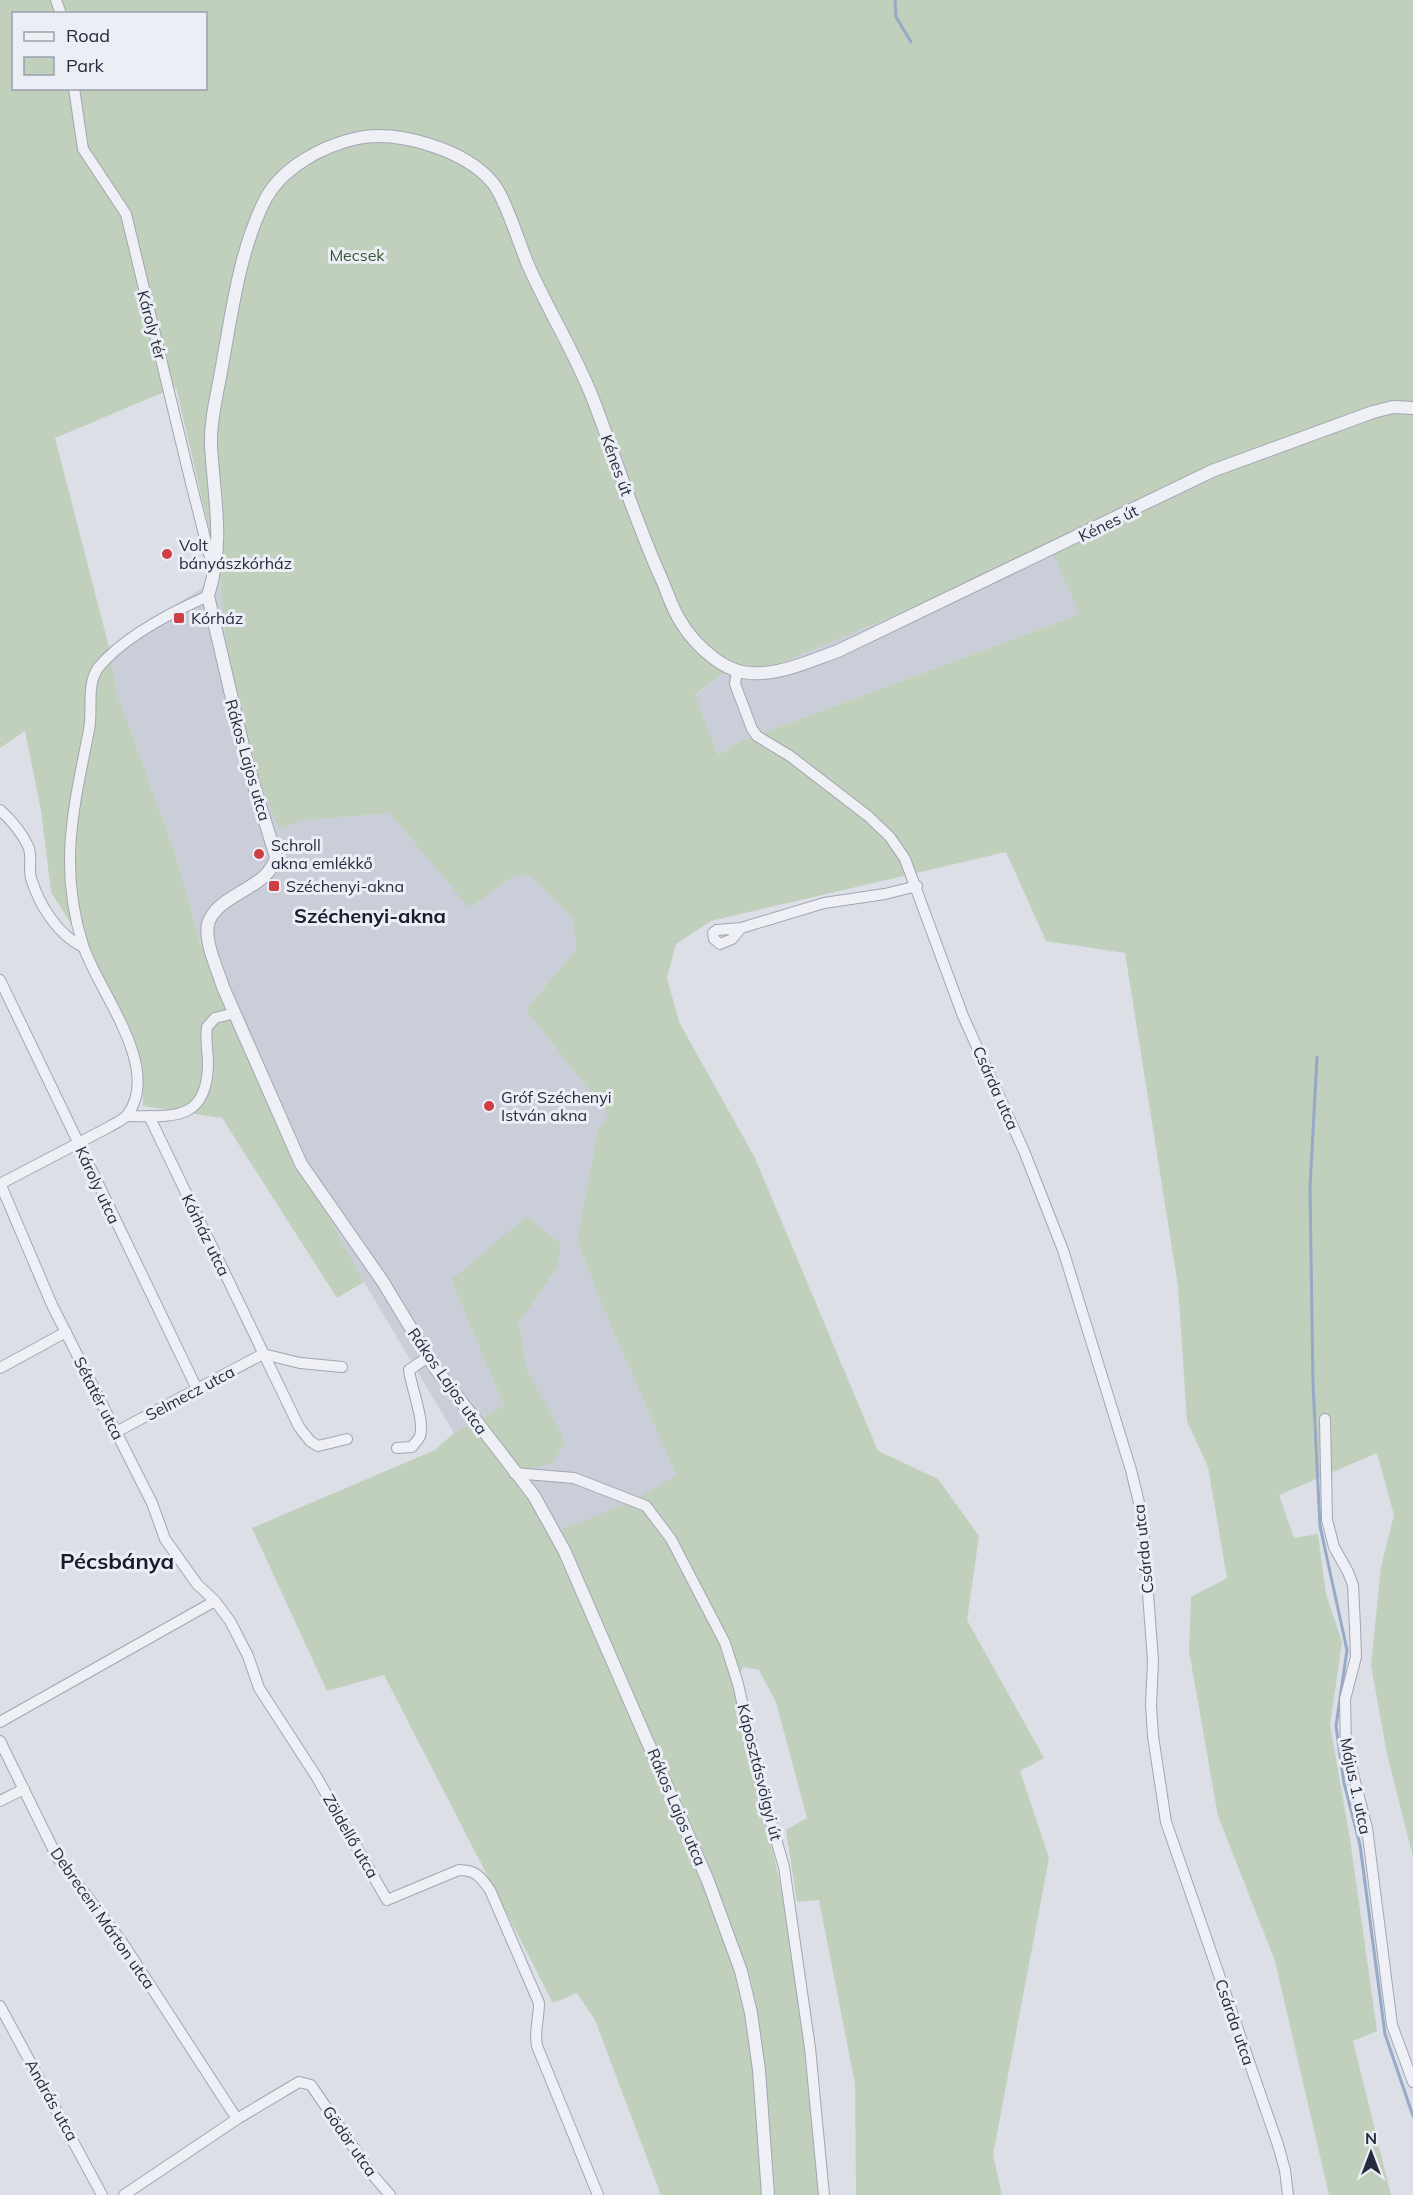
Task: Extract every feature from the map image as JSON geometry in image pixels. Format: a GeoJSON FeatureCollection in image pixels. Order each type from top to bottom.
{"type":"FeatureCollection","features":[{"type":"Feature","properties":{"kind":"street","name":"Károly tér"},"geometry":{"type":"LineString","coordinates":[[74,90],[83,149],[115,194],[126,214],[195,501],[209,554],[216,569]]}},
{"type":"Feature","properties":{"kind":"street","name":"Kénes út"},"geometry":{"type":"LineString","coordinates":[[207,596],[216,569],[219,526],[211,441],[218,387],[241,270],[263,204],[275,185],[290,171],[323,149],[373,135],[408,138],[453,155],[492,182],[530,270],[584,378],[649,551],[681,624],[695,640],[724,665],[737,670],[770,672],[794,667],[838,651],[1212,471],[1373,412],[1393,407],[1413,408]]}},
{"type":"Feature","properties":{"kind":"street"},"geometry":{"type":"LineString","coordinates":[[126,1116],[133,1104],[137,1078],[131,1050],[117,1012],[83,947],[71,893],[70,828],[89,730],[91,682],[98,669],[116,652],[162,618],[207,596]]}},
{"type":"Feature","properties":{"kind":"street","name":"Rákos Lajos utca"},"geometry":{"type":"LineString","coordinates":[[207,596],[244,752],[276,857],[268,873],[222,906],[208,923],[214,959],[301,1164],[383,1282],[428,1357],[546,1515],[564,1550],[652,1747],[729,1933],[751,2013],[759,2070],[768,2195]]}},
{"type":"Feature","properties":{"kind":"street","name":"Csárda utca"},"geometry":{"type":"LineString","coordinates":[[737,670],[735,684],[752,729],[757,736],[790,756],[868,816],[890,837],[905,859],[963,1016],[1015,1130],[1062,1250],[1131,1470],[1141,1511],[1153,1661],[1151,1705],[1153,1736],[1166,1822],[1278,2145],[1286,2170],[1288,2195]]}},
{"type":"Feature","properties":{"kind":"street"},"geometry":{"type":"LineString","coordinates":[[0,810],[16,824],[30,849],[31,877],[48,914],[69,940],[83,947]]}},
{"type":"Feature","properties":{"kind":"street"},"geometry":{"type":"LineString","coordinates":[[741,928],[824,903],[885,894],[916,886]]}},
{"type":"Feature","properties":{"kind":"street","name":"Károly utca"},"geometry":{"type":"LineString","coordinates":[[0,980],[197,1389]]}},
{"type":"Feature","properties":{"kind":"street"},"geometry":{"type":"LineString","coordinates":[[0,1184],[126,1116],[177,1116],[188,1112],[204,1091],[207,1027],[215,1018],[235,1013]]}},
{"type":"Feature","properties":{"kind":"street","name":"Kórház utca"},"geometry":{"type":"LineString","coordinates":[[148,1116],[263,1354]]}},
{"type":"Feature","properties":{"kind":"street","name":"Sétatér utca"},"geometry":{"type":"LineString","coordinates":[[0,1184],[66,1332],[152,1503],[165,1539],[196,1584],[215,1601]]}},
{"type":"Feature","properties":{"kind":"street"},"geometry":{"type":"LineString","coordinates":[[0,1368],[66,1332]]}},
{"type":"Feature","properties":{"kind":"street"},"geometry":{"type":"LineString","coordinates":[[263,1354],[300,1363],[342,1367]]}},
{"type":"Feature","properties":{"kind":"street"},"geometry":{"type":"LineString","coordinates":[[263,1354],[299,1426],[310,1441],[318,1446],[347,1439]]}},
{"type":"Feature","properties":{"kind":"street","name":"Selmecz utca"},"geometry":{"type":"LineString","coordinates":[[116,1432],[263,1354]]}},
{"type":"Feature","properties":{"kind":"street"},"geometry":{"type":"LineString","coordinates":[[397,1448],[412,1447],[420,1436],[420,1419],[409,1370],[428,1357]]}},
{"type":"Feature","properties":{"kind":"street","name":"Május 1. utca"},"geometry":{"type":"LineString","coordinates":[[1325,1419],[1328,1520],[1334,1547],[1353,1585],[1356,1658],[1345,1699],[1346,1747],[1367,1828],[1392,2025],[1413,2082]]}},
{"type":"Feature","properties":{"kind":"street","name":"Káposztásvölgyi út"},"geometry":{"type":"LineString","coordinates":[[514,1473],[574,1478],[646,1506],[671,1539],[725,1643],[738,1684],[762,1791],[784,1867],[810,2048],[824,2195]]}},
{"type":"Feature","properties":{"kind":"street"},"geometry":{"type":"LineString","coordinates":[[0,1722],[215,1601]]}},
{"type":"Feature","properties":{"kind":"street","name":"Zöldellő utca"},"geometry":{"type":"LineString","coordinates":[[215,1601],[230,1621],[248,1656],[259,1688],[316,1776],[387,1900],[459,1870],[470,1870],[478,1874],[490,1890],[539,2003],[539,2019],[534,2035],[537,2046],[598,2195]]}},
{"type":"Feature","properties":{"kind":"street","name":"Debreceni Márton utca"},"geometry":{"type":"LineString","coordinates":[[0,1741],[57,1857],[75,1884],[117,1935],[237,2119]]}},
{"type":"Feature","properties":{"kind":"street"},"geometry":{"type":"LineString","coordinates":[[0,1802],[24,1789]]}},
{"type":"Feature","properties":{"kind":"street","name":"András utca"},"geometry":{"type":"LineString","coordinates":[[0,2006],[102,2195]]}},
{"type":"Feature","properties":{"kind":"street","name":"Gödör utca"},"geometry":{"type":"LineString","coordinates":[[237,2119],[299,2082],[311,2085],[371,2173],[390,2195]]}},
{"type":"Feature","properties":{"kind":"street"},"geometry":{"type":"LineString","coordinates":[[124,2195],[237,2119]]}},
{"type":"Feature","properties":{"kind":"shaded area"},"geometry":{"type":"Polygon","coordinates":[[[1052,549],[1080,614],[741,741],[718,755],[695,696],[722,674],[781,663],[1052,549]]]}},
{"type":"Feature","properties":{"kind":"shaded area"},"geometry":{"type":"Polygon","coordinates":[[[220,577],[231,708],[302,821],[390,813],[512,876],[529,875],[573,919],[576,949],[526,1010],[608,1115],[598,1130],[577,1239],[598,1296],[676,1475],[655,1489],[603,1514],[560,1529],[520,1469],[565,1441],[526,1367],[519,1323],[557,1268],[451,1280],[504,1406],[454,1433],[364,1282],[268,1105],[200,942],[175,853],[117,693],[109,647],[220,577]]]}},
{"type":"Feature","properties":{"kind":"green space","name":"Mecsek"},"geometry":{"type":"Polygon","coordinates":[[[0,0],[1413,0],[1413,1857],[1387,1754],[1371,1665],[1381,1567],[1394,1515],[1377,1453],[1279,1495],[1294,1538],[1318,1534],[1326,1594],[1342,1642],[1330,1725],[1350,1839],[1377,2031],[1353,2041],[1391,2195],[1329,2195],[1275,1961],[1218,1816],[1189,1651],[1191,1597],[1227,1578],[1208,1467],[1187,1421],[1178,1286],[1125,953],[1046,941],[1006,852],[711,921],[676,944],[667,978],[679,1022],[755,1158],[878,1451],[938,1479],[979,1536],[967,1620],[1044,1758],[1020,1771],[1049,1858],[993,2155],[1002,2195],[856,2195],[855,2084],[819,1900],[797,1902],[786,1830],[807,1818],[776,1702],[759,1670],[744,1667],[734,1681],[782,1892],[814,2112],[818,2195],[661,2195],[595,2020],[577,1993],[553,2003],[384,1675],[327,1691],[252,1528],[435,1450],[454,1433],[504,1406],[451,1280],[527,1216],[561,1244],[557,1268],[519,1323],[526,1367],[565,1441],[552,1464],[520,1470],[560,1529],[620,1506],[676,1475],[598,1296],[577,1239],[598,1130],[608,1115],[526,1010],[576,949],[573,919],[529,875],[512,877],[469,908],[390,813],[302,821],[279,829],[231,708],[220,577],[176,387],[55,438],[109,647],[117,693],[175,853],[200,942],[268,1105],[364,1282],[337,1298],[222,1118],[143,1106],[142,1065],[101,972],[51,892],[41,810],[25,731],[0,748],[0,0]],[[1051,550],[781,663],[722,674],[695,695],[718,755],[741,741],[1080,614],[1051,550]]]}},
{"type":"Feature","properties":{"kind":"waterway"},"geometry":{"type":"LineString","coordinates":[[895,0],[896,17],[911,42]]}},
{"type":"Feature","properties":{"kind":"waterway"},"geometry":{"type":"LineString","coordinates":[[1317,1057],[1310,1188],[1313,1384],[1320,1526],[1347,1650],[1336,1726],[1344,1783],[1360,1845],[1385,2034],[1413,2116]]}},
{"type":"Feature","properties":{"kind":"place","name":"Volt bányászkórház"},"geometry":{"type":"Point","coordinates":[167,554]}},
{"type":"Feature","properties":{"kind":"place","name":"Kórház"},"geometry":{"type":"Point","coordinates":[179,618]}},
{"type":"Feature","properties":{"kind":"place","name":"Schroll akna emlékkő"},"geometry":{"type":"Point","coordinates":[259,854]}},
{"type":"Feature","properties":{"kind":"place","name":"Széchenyi-akna"},"geometry":{"type":"Point","coordinates":[274,886]}},
{"type":"Feature","properties":{"kind":"place","name":"Gróf Széchenyi István akna"},"geometry":{"type":"Point","coordinates":[489,1106]}},
{"type":"Feature","properties":{"kind":"district","name":"Széchenyi-akna"},"geometry":{"type":"Point","coordinates":[370,916]}},
{"type":"Feature","properties":{"kind":"district","name":"Pécsbánya"},"geometry":{"type":"Point","coordinates":[117,1561]}}]}
